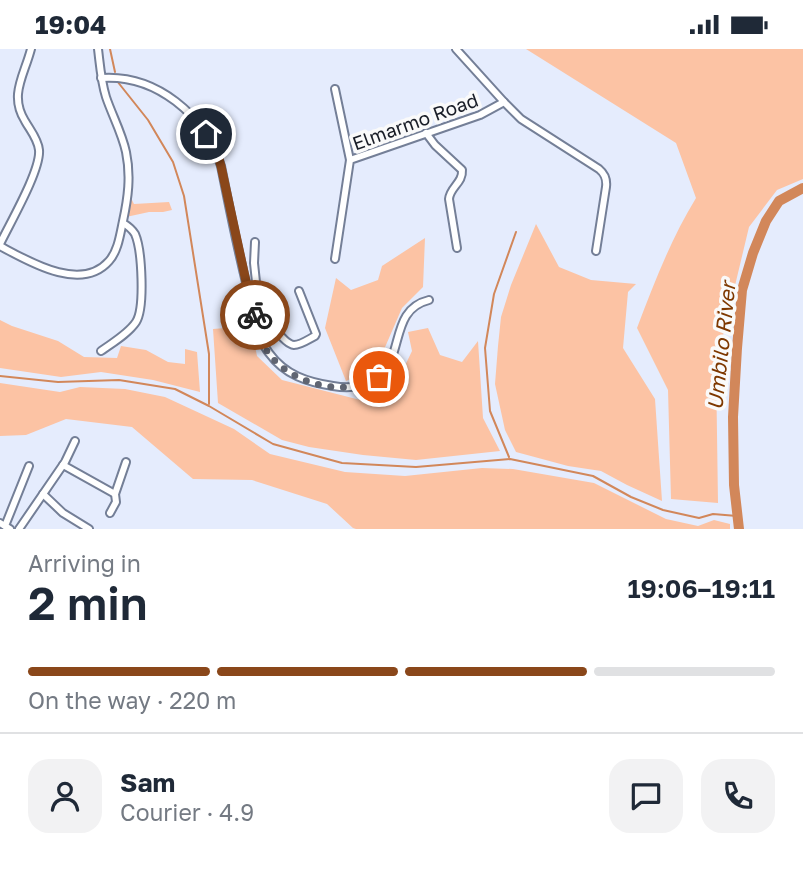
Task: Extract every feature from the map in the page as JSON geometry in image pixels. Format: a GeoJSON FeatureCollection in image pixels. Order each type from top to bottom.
{"type":"FeatureCollection","features":[{"type":"Feature","properties":{"kind":"street"},"geometry":{"type":"LineString","coordinates":[[31,49],[17,102],[23,119],[37,141],[39,156],[34,173],[0,245],[57,272],[80,275],[100,268],[110,260],[117,247],[129,186],[128,165],[101,78],[98,49]]}},
{"type":"Feature","properties":{"kind":"street"},"geometry":{"type":"LineString","coordinates":[[457,49],[524,121],[604,174],[606,187],[596,251]]}},
{"type":"Feature","properties":{"kind":"street"},"geometry":{"type":"LineString","coordinates":[[101,78],[121,77],[163,92],[186,111],[216,149],[264,346],[282,367],[306,381],[339,387],[362,385],[375,380],[383,374],[392,360],[405,319],[417,304],[429,300]]}},
{"type":"Feature","properties":{"kind":"street"},"geometry":{"type":"LineString","coordinates":[[335,89],[350,160]]}},
{"type":"Feature","properties":{"kind":"street","name":"Elmarmo Road"},"geometry":{"type":"LineString","coordinates":[[335,259],[350,160],[480,115],[504,102]]}},
{"type":"Feature","properties":{"kind":"street"},"geometry":{"type":"LineString","coordinates":[[426,133],[462,170],[461,179],[450,192],[449,199],[457,247]]}},
{"type":"Feature","properties":{"kind":"street"},"geometry":{"type":"LineString","coordinates":[[101,351],[125,334],[135,323],[141,305],[142,286],[137,242],[132,230],[123,223]]}},
{"type":"Feature","properties":{"kind":"street"},"geometry":{"type":"LineString","coordinates":[[255,242],[255,302],[283,339],[296,345],[316,334],[299,291]]}},
{"type":"Feature","properties":{"kind":"street"},"geometry":{"type":"LineString","coordinates":[[19,529],[63,465],[75,441]]}},
{"type":"Feature","properties":{"kind":"street"},"geometry":{"type":"LineString","coordinates":[[110,513],[116,502],[115,494],[126,462]]}},
{"type":"Feature","properties":{"kind":"street"},"geometry":{"type":"LineString","coordinates":[[63,465],[115,494]]}},
{"type":"Feature","properties":{"kind":"street"},"geometry":{"type":"LineString","coordinates":[[5,526],[29,466]]}},
{"type":"Feature","properties":{"kind":"street"},"geometry":{"type":"LineString","coordinates":[[43,494],[63,513],[89,529]]}},
{"type":"Feature","properties":{"kind":"shaded area"},"geometry":{"type":"Polygon","coordinates":[[[526,49],[803,49],[803,179],[777,190],[749,227],[716,365],[718,503],[671,499],[668,390],[637,328],[671,245],[696,198],[676,143],[526,49]]]}},
{"type":"Feature","properties":{"kind":"shaded area"},"geometry":{"type":"Polygon","coordinates":[[[131,198],[134,204],[169,202],[172,210],[126,217],[131,198]]]}},
{"type":"Feature","properties":{"kind":"shaded area"},"geometry":{"type":"Polygon","coordinates":[[[536,224],[559,267],[591,280],[636,284],[628,292],[623,348],[655,399],[662,501],[601,471],[568,466],[516,452],[505,430],[495,384],[501,317],[536,224]]]}},
{"type":"Feature","properties":{"kind":"shaded area"},"geometry":{"type":"Polygon","coordinates":[[[425,238],[423,287],[402,308],[376,368],[346,381],[325,328],[336,278],[351,290],[378,280],[382,266],[425,238]]]}},
{"type":"Feature","properties":{"kind":"shaded area"},"geometry":{"type":"Polygon","coordinates":[[[0,320],[58,341],[84,357],[117,358],[121,346],[146,350],[168,362],[185,364],[185,349],[197,352],[200,392],[153,380],[101,372],[61,377],[0,368],[0,320]]]}},
{"type":"Feature","properties":{"kind":"shaded area"},"geometry":{"type":"Polygon","coordinates":[[[251,326],[257,356],[282,380],[372,403],[400,376],[412,351],[408,332],[428,328],[440,355],[462,362],[478,341],[483,418],[500,451],[416,460],[309,447],[282,440],[218,403],[213,329],[251,326]]]}},
{"type":"Feature","properties":{"kind":"shaded area"},"geometry":{"type":"Polygon","coordinates":[[[0,383],[60,392],[80,387],[125,389],[165,397],[234,429],[270,454],[345,472],[405,476],[482,468],[513,469],[594,483],[666,519],[698,526],[714,520],[730,524],[730,529],[356,529],[327,504],[252,480],[193,479],[132,427],[66,419],[26,435],[0,436],[0,383]]]}},
{"type":"Feature","properties":{"kind":"waterway"},"geometry":{"type":"LineString","coordinates":[[110,49],[115,72]]}},
{"type":"Feature","properties":{"kind":"waterway"},"geometry":{"type":"LineString","coordinates":[[117,81],[148,120],[173,162],[184,196],[209,354],[209,404]]}},
{"type":"Feature","properties":{"kind":"waterway","name":"Umbilo River"},"geometry":{"type":"LineString","coordinates":[[739,529],[734,485],[733,417],[742,290],[766,221],[779,201],[803,188]]}},
{"type":"Feature","properties":{"kind":"waterway"},"geometry":{"type":"LineString","coordinates":[[509,457],[490,411],[485,348],[494,294],[516,232]]}},
{"type":"Feature","properties":{"kind":"waterway"},"geometry":{"type":"LineString","coordinates":[[0,376],[58,382],[119,380],[175,389],[273,444],[342,463],[416,467],[510,459],[593,476],[631,497],[663,510],[699,518],[713,514],[737,516]]}},
{"type":"Feature","properties":{"kind":"way so far"},"geometry":{"type":"LineString","coordinates":[[255,315],[269,354],[298,378],[312,383],[347,387],[362,385],[379,377]]}},
{"type":"Feature","properties":{"kind":"route"},"geometry":{"type":"LineString","coordinates":[[206,134],[216,149],[221,166],[255,315]]}}]}
